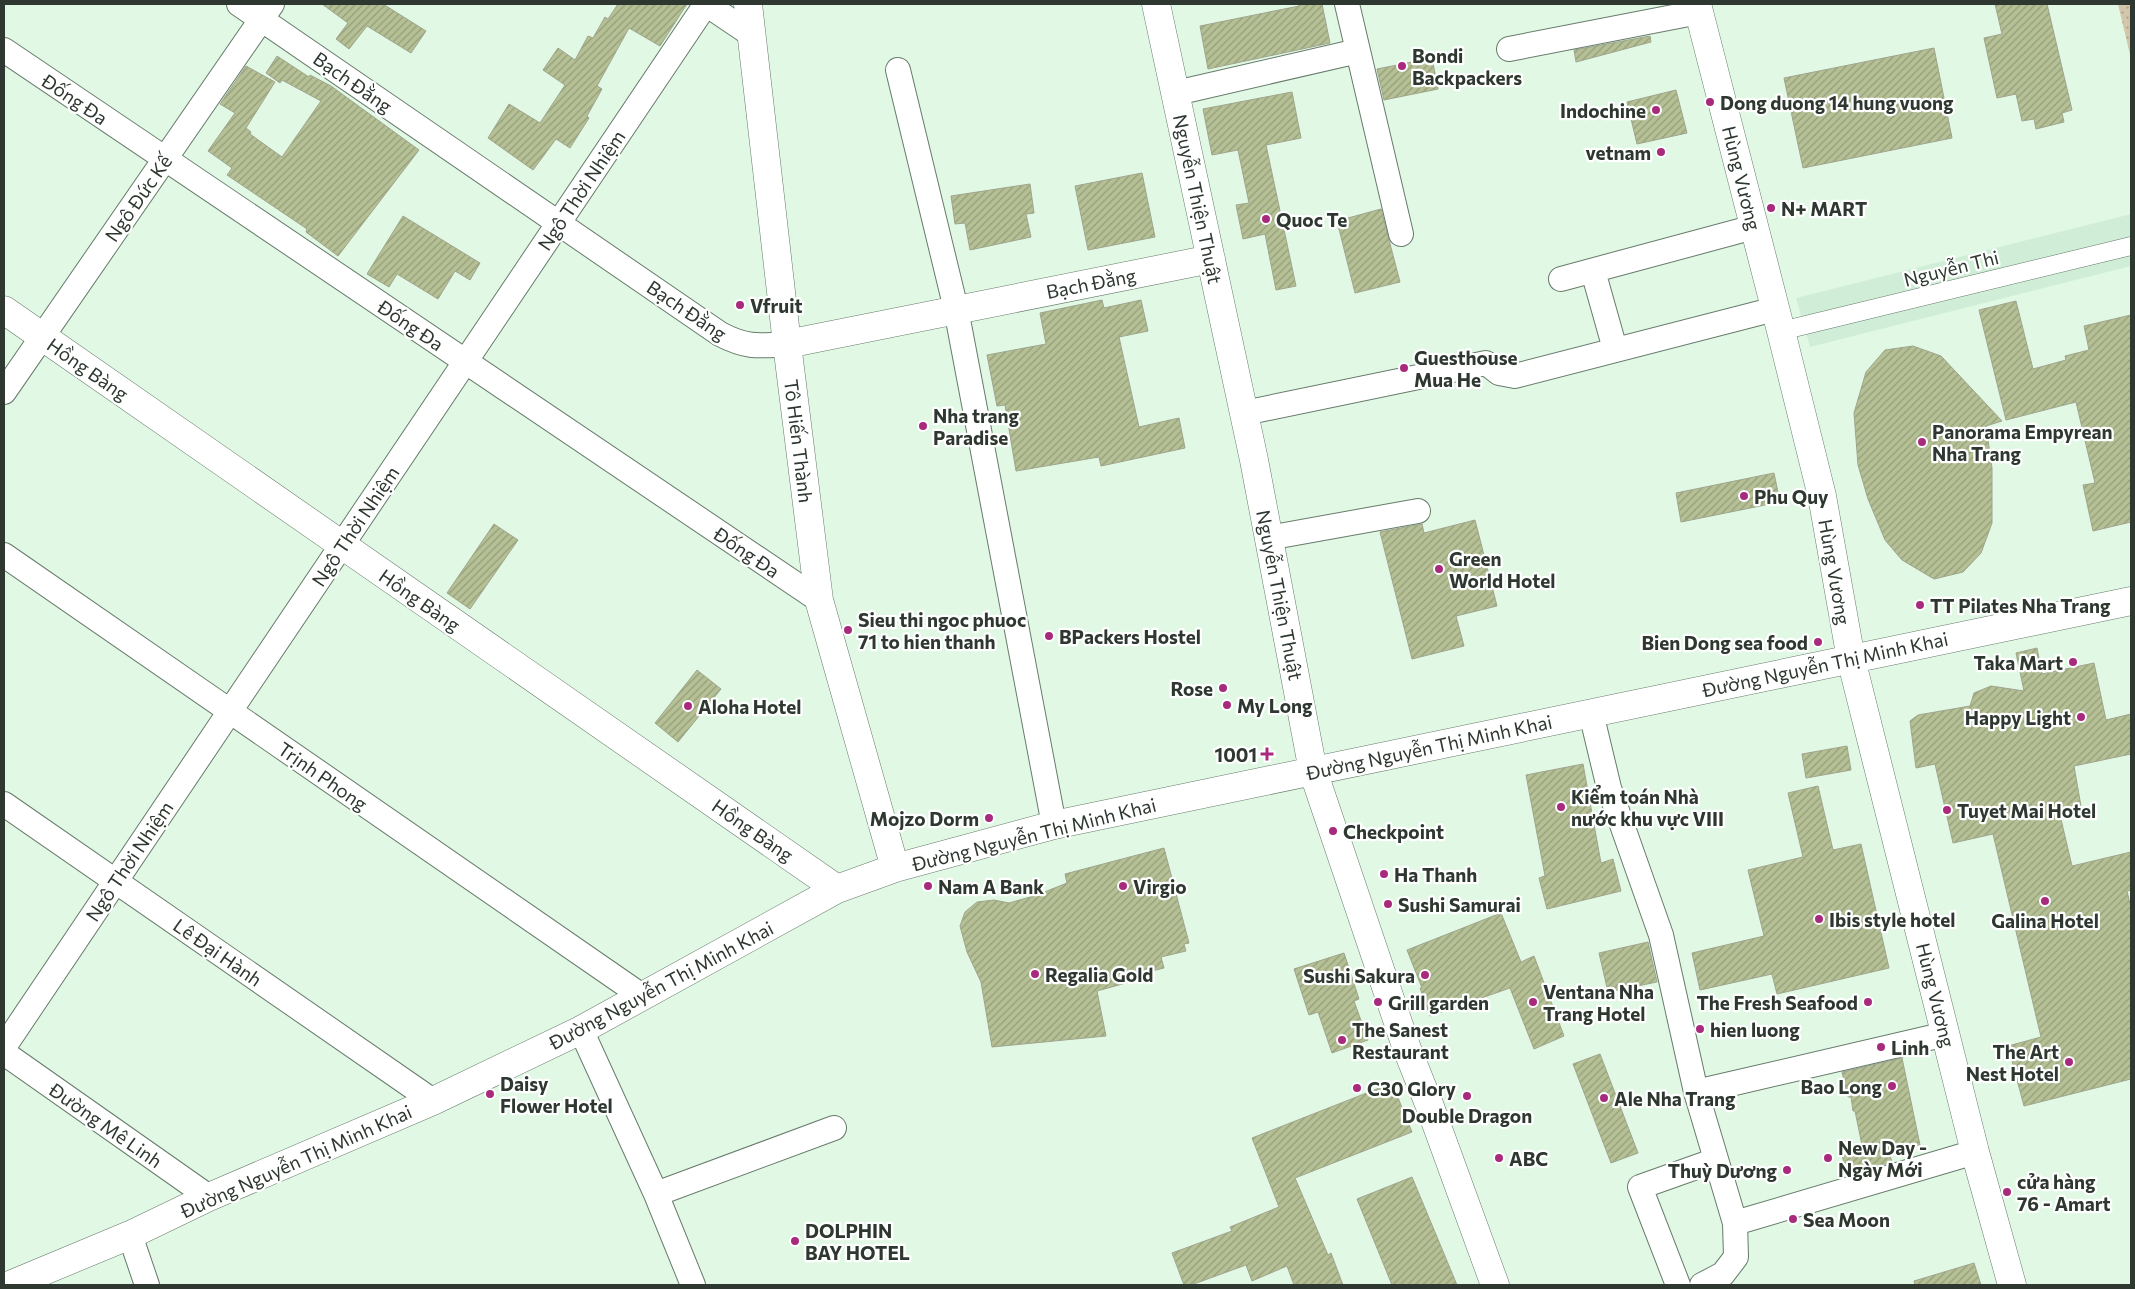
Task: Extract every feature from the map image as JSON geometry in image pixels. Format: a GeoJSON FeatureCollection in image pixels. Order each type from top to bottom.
{"type":"FeatureCollection","features":[{"type":"Feature","properties":{"kind":"street","name":"Bạch Đằng"},"geometry":{"type":"LineString","coordinates":[[240,4],[267,11],[559,223],[738,344],[759,346],[787,344],[1211,259]]}},
{"type":"Feature","properties":{"kind":"street"},"geometry":{"type":"LineString","coordinates":[[706,4],[752,34]]}},
{"type":"Feature","properties":{"kind":"street","name":"Ngô Thời Nhiệm"},"geometry":{"type":"LineString","coordinates":[[4,1047],[706,4]]}},
{"type":"Feature","properties":{"kind":"street","name":"Tô Hiến Thành"},"geometry":{"type":"LineString","coordinates":[[748,4],[819,600],[895,868]]}},
{"type":"Feature","properties":{"kind":"street","name":"Nguyễn Thiện Thuật"},"geometry":{"type":"LineString","coordinates":[[1156,4],[1244,413],[1313,771],[1407,1050],[1430,1104],[1495,1285]]}},
{"type":"Feature","properties":{"kind":"street"},"geometry":{"type":"LineString","coordinates":[[1347,4],[1401,234]]}},
{"type":"Feature","properties":{"kind":"street"},"geometry":{"type":"LineString","coordinates":[[1509,49],[1698,8]]}},
{"type":"Feature","properties":{"kind":"street","name":"Hùng Vương"},"geometry":{"type":"LineString","coordinates":[[1698,8],[1822,496],[1852,659],[1976,1152],[2012,1285]]}},
{"type":"Feature","properties":{"kind":"street","name":"Ngô Đức Kế"},"geometry":{"type":"LineString","coordinates":[[4,392],[267,11]]}},
{"type":"Feature","properties":{"kind":"street","name":"Đống Đa"},"geometry":{"type":"LineString","coordinates":[[4,50],[819,600]]}},
{"type":"Feature","properties":{"kind":"street"},"geometry":{"type":"LineString","coordinates":[[1176,93],[1358,51]]}},
{"type":"Feature","properties":{"kind":"street"},"geometry":{"type":"LineString","coordinates":[[898,70],[956,309],[1054,825]]}},
{"type":"Feature","properties":{"kind":"street"},"geometry":{"type":"LineString","coordinates":[[1561,279],[1754,227]]}},
{"type":"Feature","properties":{"kind":"street","name":"Nguyễn Thi"},"geometry":{"type":"LineString","coordinates":[[1778,320],[2131,246]]}},
{"type":"Feature","properties":{"kind":"street"},"geometry":{"type":"LineString","coordinates":[[1593,271],[1615,349]]}},
{"type":"Feature","properties":{"kind":"street","name":"Hồng Bàng"},"geometry":{"type":"LineString","coordinates":[[4,310],[837,889]]}},
{"type":"Feature","properties":{"kind":"street"},"geometry":{"type":"LineString","coordinates":[[1244,413],[1486,363],[1498,373],[1516,376],[1615,349],[1778,320]]}},
{"type":"Feature","properties":{"kind":"street"},"geometry":{"type":"LineString","coordinates":[[1268,538],[1418,510]]}},
{"type":"Feature","properties":{"kind":"street","name":"Trịnh Phong"},"geometry":{"type":"LineString","coordinates":[[4,555],[642,996]]}},
{"type":"Feature","properties":{"kind":"street","name":"Đường Nguyễn Thị Minh Khai"},"geometry":{"type":"LineString","coordinates":[[10,1285],[130,1236],[209,1197],[432,1101],[581,1030],[837,889],[895,868],[1054,825],[2131,601]]}},
{"type":"Feature","properties":{"kind":"street"},"geometry":{"type":"LineString","coordinates":[[1591,713],[1609,788],[1661,935],[1696,1092],[1735,1223],[1736,1257],[1723,1274],[1702,1285]]}},
{"type":"Feature","properties":{"kind":"street","name":"Lê Đại Hành"},"geometry":{"type":"LineString","coordinates":[[4,804],[432,1101]]}},
{"type":"Feature","properties":{"kind":"street"},"geometry":{"type":"LineString","coordinates":[[581,1030],[656,1194],[693,1285]]}},
{"type":"Feature","properties":{"kind":"street"},"geometry":{"type":"LineString","coordinates":[[1696,1092],[1946,1034]]}},
{"type":"Feature","properties":{"kind":"street","name":"Đường Mê Linh"},"geometry":{"type":"LineString","coordinates":[[4,1054],[209,1197]]}},
{"type":"Feature","properties":{"kind":"street"},"geometry":{"type":"LineString","coordinates":[[656,1194],[834,1128]]}},
{"type":"Feature","properties":{"kind":"street"},"geometry":{"type":"LineString","coordinates":[[1735,1223],[1976,1152]]}},
{"type":"Feature","properties":{"kind":"street"},"geometry":{"type":"LineString","coordinates":[[1678,1285],[1640,1187],[1716,1160]]}},
{"type":"Feature","properties":{"kind":"street"},"geometry":{"type":"LineString","coordinates":[[130,1236],[147,1285]]}},
{"type":"Feature","properties":{"kind":"shaded area"},"geometry":{"type":"Polygon","coordinates":[[[2118,4],[2131,4],[2131,59],[2118,4]]]}},
{"type":"Feature","properties":{"kind":"shaded area"},"geometry":{"type":"Polygon","coordinates":[[[2131,214],[2131,266],[1810,347],[1796,298],[2131,214]]]}},
{"type":"Feature","properties":{"kind":"building"},"geometry":{"type":"Polygon","coordinates":[[[322,4],[383,4],[426,31],[411,53],[367,26],[349,49],[336,39],[348,23],[322,4]]]}},
{"type":"Feature","properties":{"kind":"building"},"geometry":{"type":"Polygon","coordinates":[[[618,4],[687,4],[660,46],[629,28],[597,86],[602,89],[587,116],[589,118],[570,148],[556,139],[533,170],[488,138],[509,104],[540,123],[565,85],[543,70],[558,48],[575,60],[588,36],[593,38],[605,17],[608,19],[618,4]]]}},
{"type":"Feature","properties":{"kind":"building"},"geometry":{"type":"Polygon","coordinates":[[[1298,4],[1322,4],[1330,43],[1208,69],[1200,26],[1299,6],[1298,4]]]}},
{"type":"Feature","properties":{"kind":"building"},"geometry":{"type":"Polygon","coordinates":[[[1995,4],[2047,4],[2072,110],[2062,113],[2064,122],[2036,129],[2034,119],[2022,121],[2016,94],[1997,98],[1984,38],[2002,34],[1995,4]]]}},
{"type":"Feature","properties":{"kind":"building"},"geometry":{"type":"Polygon","coordinates":[[[1650,36],[1651,42],[1576,62],[1574,50],[1650,36]]]}},
{"type":"Feature","properties":{"kind":"building"},"geometry":{"type":"Polygon","coordinates":[[[1934,48],[1952,138],[1803,168],[1784,78],[1934,48]]]}},
{"type":"Feature","properties":{"kind":"building"},"geometry":{"type":"Polygon","coordinates":[[[277,56],[309,77],[310,75],[331,86],[419,150],[338,256],[306,232],[307,229],[227,175],[232,168],[208,151],[235,113],[220,104],[246,66],[275,82],[246,128],[251,132],[250,134],[282,157],[321,101],[282,80],[280,83],[266,73],[277,56]]]}},
{"type":"Feature","properties":{"kind":"building"},"geometry":{"type":"Polygon","coordinates":[[[1432,58],[1438,89],[1384,100],[1377,69],[1432,58]]]}},
{"type":"Feature","properties":{"kind":"building"},"geometry":{"type":"Polygon","coordinates":[[[1676,90],[1687,133],[1637,144],[1627,102],[1676,90]]]}},
{"type":"Feature","properties":{"kind":"building"},"geometry":{"type":"Polygon","coordinates":[[[1292,92],[1301,138],[1266,145],[1296,286],[1276,290],[1265,234],[1243,239],[1236,205],[1249,203],[1238,150],[1212,155],[1203,109],[1292,92]]]}},
{"type":"Feature","properties":{"kind":"building"},"geometry":{"type":"Polygon","coordinates":[[[1142,173],[1155,237],[1088,250],[1075,186],[1142,173]]]}},
{"type":"Feature","properties":{"kind":"building"},"geometry":{"type":"Polygon","coordinates":[[[1030,184],[1034,213],[1026,214],[1031,237],[970,250],[965,223],[955,224],[951,196],[1030,184]]]}},
{"type":"Feature","properties":{"kind":"building"},"geometry":{"type":"Polygon","coordinates":[[[1381,209],[1400,282],[1355,293],[1337,221],[1381,209]]]}},
{"type":"Feature","properties":{"kind":"building"},"geometry":{"type":"Polygon","coordinates":[[[403,216],[480,263],[470,280],[455,271],[438,299],[397,274],[389,287],[367,274],[403,216]]]}},
{"type":"Feature","properties":{"kind":"building"},"geometry":{"type":"Polygon","coordinates":[[[1102,300],[1104,308],[1141,300],[1148,331],[1119,337],[1139,427],[1179,418],[1185,448],[1101,466],[1099,457],[1016,471],[1005,405],[997,406],[987,355],[1046,344],[1040,313],[1102,300]]]}},
{"type":"Feature","properties":{"kind":"building"},"geometry":{"type":"Polygon","coordinates":[[[2016,301],[2033,369],[2066,360],[2065,356],[2089,350],[2084,326],[2131,315],[2131,522],[2093,531],[2083,485],[2095,483],[2076,402],[2006,420],[1979,310],[2016,301]]]}},
{"type":"Feature","properties":{"kind":"building","name":"Panorama Empyrean Nha Trang"},"geometry":{"type":"Polygon","coordinates":[[[1913,346],[1941,356],[2002,421],[1986,426],[1992,468],[1992,523],[1981,553],[1963,572],[1934,579],[1902,560],[1885,540],[1868,499],[1858,465],[1854,413],[1866,372],[1885,350],[1913,346]]]}},
{"type":"Feature","properties":{"kind":"building"},"geometry":{"type":"Polygon","coordinates":[[[1774,473],[1780,502],[1681,522],[1676,493],[1774,473]]]}},
{"type":"Feature","properties":{"kind":"building","name":"Green World Hotel"},"geometry":{"type":"Polygon","coordinates":[[[1475,520],[1497,606],[1456,616],[1464,646],[1412,659],[1380,532],[1422,524],[1424,533],[1475,520]]]}},
{"type":"Feature","properties":{"kind":"building"},"geometry":{"type":"Polygon","coordinates":[[[494,524],[518,540],[470,609],[447,593],[494,524]]]}},
{"type":"Feature","properties":{"kind":"building"},"geometry":{"type":"Polygon","coordinates":[[[2037,648],[2042,674],[2094,663],[2106,720],[2131,714],[2131,754],[2074,766],[2082,812],[2060,815],[2072,866],[2131,852],[2131,890],[2127,891],[2131,908],[2131,1079],[2024,1106],[2008,1046],[2041,1037],[1993,834],[1953,843],[1935,764],[1916,768],[1910,721],[1918,715],[1970,706],[1974,693],[1991,686],[2024,691],[2016,653],[2037,648]]]}},
{"type":"Feature","properties":{"kind":"building","name":"Aloha Hotel"},"geometry":{"type":"Polygon","coordinates":[[[697,670],[721,689],[678,742],[655,723],[697,670]]]}},
{"type":"Feature","properties":{"kind":"building"},"geometry":{"type":"Polygon","coordinates":[[[1847,746],[1851,770],[1806,778],[1802,754],[1847,746]]]}},
{"type":"Feature","properties":{"kind":"building"},"geometry":{"type":"Polygon","coordinates":[[[1583,764],[1601,863],[1613,859],[1621,891],[1547,909],[1539,878],[1545,876],[1526,775],[1583,764]]]}},
{"type":"Feature","properties":{"kind":"building","name":"Ibis style hotel"},"geometry":{"type":"Polygon","coordinates":[[[1818,786],[1833,850],[1861,844],[1889,968],[1777,994],[1772,974],[1700,990],[1692,953],[1764,936],[1748,870],[1803,857],[1788,793],[1818,786]]]}},
{"type":"Feature","properties":{"kind":"building"},"geometry":{"type":"Polygon","coordinates":[[[1164,848],[1189,943],[1184,944],[1186,951],[1161,957],[1164,968],[1135,975],[1137,980],[1097,991],[1106,1036],[992,1047],[981,982],[967,952],[960,926],[965,912],[977,902],[994,900],[1009,903],[1037,895],[1067,883],[1065,874],[1164,848]]]}},
{"type":"Feature","properties":{"kind":"building"},"geometry":{"type":"Polygon","coordinates":[[[1501,913],[1521,962],[1534,956],[1564,1036],[1534,1049],[1510,988],[1430,1016],[1420,988],[1422,988],[1407,950],[1501,913]]]}},
{"type":"Feature","properties":{"kind":"building"},"geometry":{"type":"Polygon","coordinates":[[[1648,942],[1657,982],[1608,992],[1599,953],[1648,942]]]}},
{"type":"Feature","properties":{"kind":"building"},"geometry":{"type":"Polygon","coordinates":[[[1344,953],[1359,999],[1354,1001],[1368,1040],[1332,1053],[1318,1012],[1309,1015],[1294,969],[1344,953]]]}},
{"type":"Feature","properties":{"kind":"building"},"geometry":{"type":"Polygon","coordinates":[[[1600,1054],[1638,1153],[1611,1163],[1573,1064],[1600,1054]]]}},
{"type":"Feature","properties":{"kind":"building"},"geometry":{"type":"Polygon","coordinates":[[[1902,1058],[1920,1145],[1889,1152],[1892,1162],[1848,1175],[1842,1156],[1863,1150],[1855,1111],[1853,1111],[1851,1097],[1848,1097],[1842,1072],[1902,1058]]]}},
{"type":"Feature","properties":{"kind":"building"},"geometry":{"type":"Polygon","coordinates":[[[1392,1083],[1412,1132],[1295,1178],[1328,1255],[1331,1253],[1343,1285],[1294,1285],[1287,1266],[1252,1281],[1246,1265],[1191,1285],[1184,1285],[1172,1253],[1232,1231],[1230,1227],[1279,1207],[1252,1138],[1392,1083]]]}},
{"type":"Feature","properties":{"kind":"building"},"geometry":{"type":"Polygon","coordinates":[[[1412,1177],[1457,1285],[1392,1285],[1357,1199],[1412,1177]]]}},
{"type":"Feature","properties":{"kind":"building"},"geometry":{"type":"Polygon","coordinates":[[[1974,1263],[1981,1285],[1915,1285],[1914,1281],[1974,1263]]]}},
{"type":"Feature","properties":{"kind":"place","name":"Bondi Backpackers"},"geometry":{"type":"Point","coordinates":[1402,66]}},
{"type":"Feature","properties":{"kind":"place","name":"Dong duong 14 hung vuong"},"geometry":{"type":"Point","coordinates":[1710,102]}},
{"type":"Feature","properties":{"kind":"place","name":"Indochine"},"geometry":{"type":"Point","coordinates":[1656,110]}},
{"type":"Feature","properties":{"kind":"place","name":"vetnam"},"geometry":{"type":"Point","coordinates":[1661,152]}},
{"type":"Feature","properties":{"kind":"place","name":"N+ MART"},"geometry":{"type":"Point","coordinates":[1771,208]}},
{"type":"Feature","properties":{"kind":"place","name":"Quoc Te"},"geometry":{"type":"Point","coordinates":[1266,219]}},
{"type":"Feature","properties":{"kind":"place","name":"Vfruit"},"geometry":{"type":"Point","coordinates":[740,305]}},
{"type":"Feature","properties":{"kind":"place","name":"Guesthouse Mua He"},"geometry":{"type":"Point","coordinates":[1404,368]}},
{"type":"Feature","properties":{"kind":"place","name":"Nha trang Paradise"},"geometry":{"type":"Point","coordinates":[923,426]}},
{"type":"Feature","properties":{"kind":"place","name":"Panorama Empyrean Nha Trang"},"geometry":{"type":"Point","coordinates":[1922,442]}},
{"type":"Feature","properties":{"kind":"place","name":"Phu Quy"},"geometry":{"type":"Point","coordinates":[1744,496]}},
{"type":"Feature","properties":{"kind":"place","name":"Green World Hotel"},"geometry":{"type":"Point","coordinates":[1439,569]}},
{"type":"Feature","properties":{"kind":"place","name":"TT Pilates Nha Trang"},"geometry":{"type":"Point","coordinates":[1920,605]}},
{"type":"Feature","properties":{"kind":"place","name":"Sieu thi ngoc phuoc 71 to hien thanh"},"geometry":{"type":"Point","coordinates":[848,630]}},
{"type":"Feature","properties":{"kind":"place","name":"BPackers Hostel"},"geometry":{"type":"Point","coordinates":[1049,636]}},
{"type":"Feature","properties":{"kind":"place","name":"Bien Dong sea food"},"geometry":{"type":"Point","coordinates":[1818,642]}},
{"type":"Feature","properties":{"kind":"place","name":"Taka Mart"},"geometry":{"type":"Point","coordinates":[2073,662]}},
{"type":"Feature","properties":{"kind":"place","name":"Rose"},"geometry":{"type":"Point","coordinates":[1223,688]}},
{"type":"Feature","properties":{"kind":"place","name":"My Long"},"geometry":{"type":"Point","coordinates":[1227,705]}},
{"type":"Feature","properties":{"kind":"place","name":"Aloha Hotel"},"geometry":{"type":"Point","coordinates":[688,706]}},
{"type":"Feature","properties":{"kind":"place","name":"Happy Light"},"geometry":{"type":"Point","coordinates":[2081,717]}},
{"type":"Feature","properties":{"kind":"place","name":"1001"},"geometry":{"type":"Point","coordinates":[1267,754]}},
{"type":"Feature","properties":{"kind":"place","name":"Kiểm toán Nhà nước khu vực VIII"},"geometry":{"type":"Point","coordinates":[1561,807]}},
{"type":"Feature","properties":{"kind":"place","name":"Tuyet Mai Hotel"},"geometry":{"type":"Point","coordinates":[1947,810]}},
{"type":"Feature","properties":{"kind":"place","name":"Mojzo Dorm"},"geometry":{"type":"Point","coordinates":[989,818]}},
{"type":"Feature","properties":{"kind":"place","name":"Checkpoint"},"geometry":{"type":"Point","coordinates":[1333,831]}},
{"type":"Feature","properties":{"kind":"place","name":"Ha Thanh"},"geometry":{"type":"Point","coordinates":[1384,874]}},
{"type":"Feature","properties":{"kind":"place","name":"Nam A Bank"},"geometry":{"type":"Point","coordinates":[928,886]}},
{"type":"Feature","properties":{"kind":"place","name":"Virgio"},"geometry":{"type":"Point","coordinates":[1123,886]}},
{"type":"Feature","properties":{"kind":"place","name":"Galina Hotel"},"geometry":{"type":"Point","coordinates":[2045,901]}},
{"type":"Feature","properties":{"kind":"place","name":"Sushi Samurai"},"geometry":{"type":"Point","coordinates":[1388,904]}},
{"type":"Feature","properties":{"kind":"place","name":"Ibis style hotel"},"geometry":{"type":"Point","coordinates":[1819,919]}},
{"type":"Feature","properties":{"kind":"place","name":"Regalia Gold"},"geometry":{"type":"Point","coordinates":[1035,974]}},
{"type":"Feature","properties":{"kind":"place","name":"Sushi Sakura"},"geometry":{"type":"Point","coordinates":[1425,975]}},
{"type":"Feature","properties":{"kind":"place","name":"Grill garden"},"geometry":{"type":"Point","coordinates":[1378,1002]}},
{"type":"Feature","properties":{"kind":"place","name":"Ventana Nha Trang Hotel"},"geometry":{"type":"Point","coordinates":[1533,1002]}},
{"type":"Feature","properties":{"kind":"place","name":"The Fresh Seafood"},"geometry":{"type":"Point","coordinates":[1868,1002]}},
{"type":"Feature","properties":{"kind":"place","name":"hien luong"},"geometry":{"type":"Point","coordinates":[1700,1029]}},
{"type":"Feature","properties":{"kind":"place","name":"The Sanest Restaurant"},"geometry":{"type":"Point","coordinates":[1342,1040]}},
{"type":"Feature","properties":{"kind":"place","name":"Linh"},"geometry":{"type":"Point","coordinates":[1881,1047]}},
{"type":"Feature","properties":{"kind":"place","name":"The Art Nest Hotel"},"geometry":{"type":"Point","coordinates":[2069,1062]}},
{"type":"Feature","properties":{"kind":"place","name":"Bao Long"},"geometry":{"type":"Point","coordinates":[1892,1086]}},
{"type":"Feature","properties":{"kind":"place","name":"C30 Glory"},"geometry":{"type":"Point","coordinates":[1357,1088]}},
{"type":"Feature","properties":{"kind":"place","name":"Daisy Flower Hotel"},"geometry":{"type":"Point","coordinates":[490,1094]}},
{"type":"Feature","properties":{"kind":"place","name":"Double Dragon"},"geometry":{"type":"Point","coordinates":[1467,1096]}},
{"type":"Feature","properties":{"kind":"place","name":"Ale Nha Trang"},"geometry":{"type":"Point","coordinates":[1604,1098]}},
{"type":"Feature","properties":{"kind":"place","name":"ABC"},"geometry":{"type":"Point","coordinates":[1499,1158]}},
{"type":"Feature","properties":{"kind":"place","name":"New Day - Ngày Mới"},"geometry":{"type":"Point","coordinates":[1828,1158]}},
{"type":"Feature","properties":{"kind":"place","name":"Thuỳ Dương"},"geometry":{"type":"Point","coordinates":[1787,1170]}},
{"type":"Feature","properties":{"kind":"place","name":"cửa hàng 76 - Amart"},"geometry":{"type":"Point","coordinates":[2007,1192]}},
{"type":"Feature","properties":{"kind":"place","name":"Sea Moon"},"geometry":{"type":"Point","coordinates":[1793,1219]}},
{"type":"Feature","properties":{"kind":"place","name":"DOLPHIN BAY HOTEL"},"geometry":{"type":"Point","coordinates":[795,1241]}}]}
